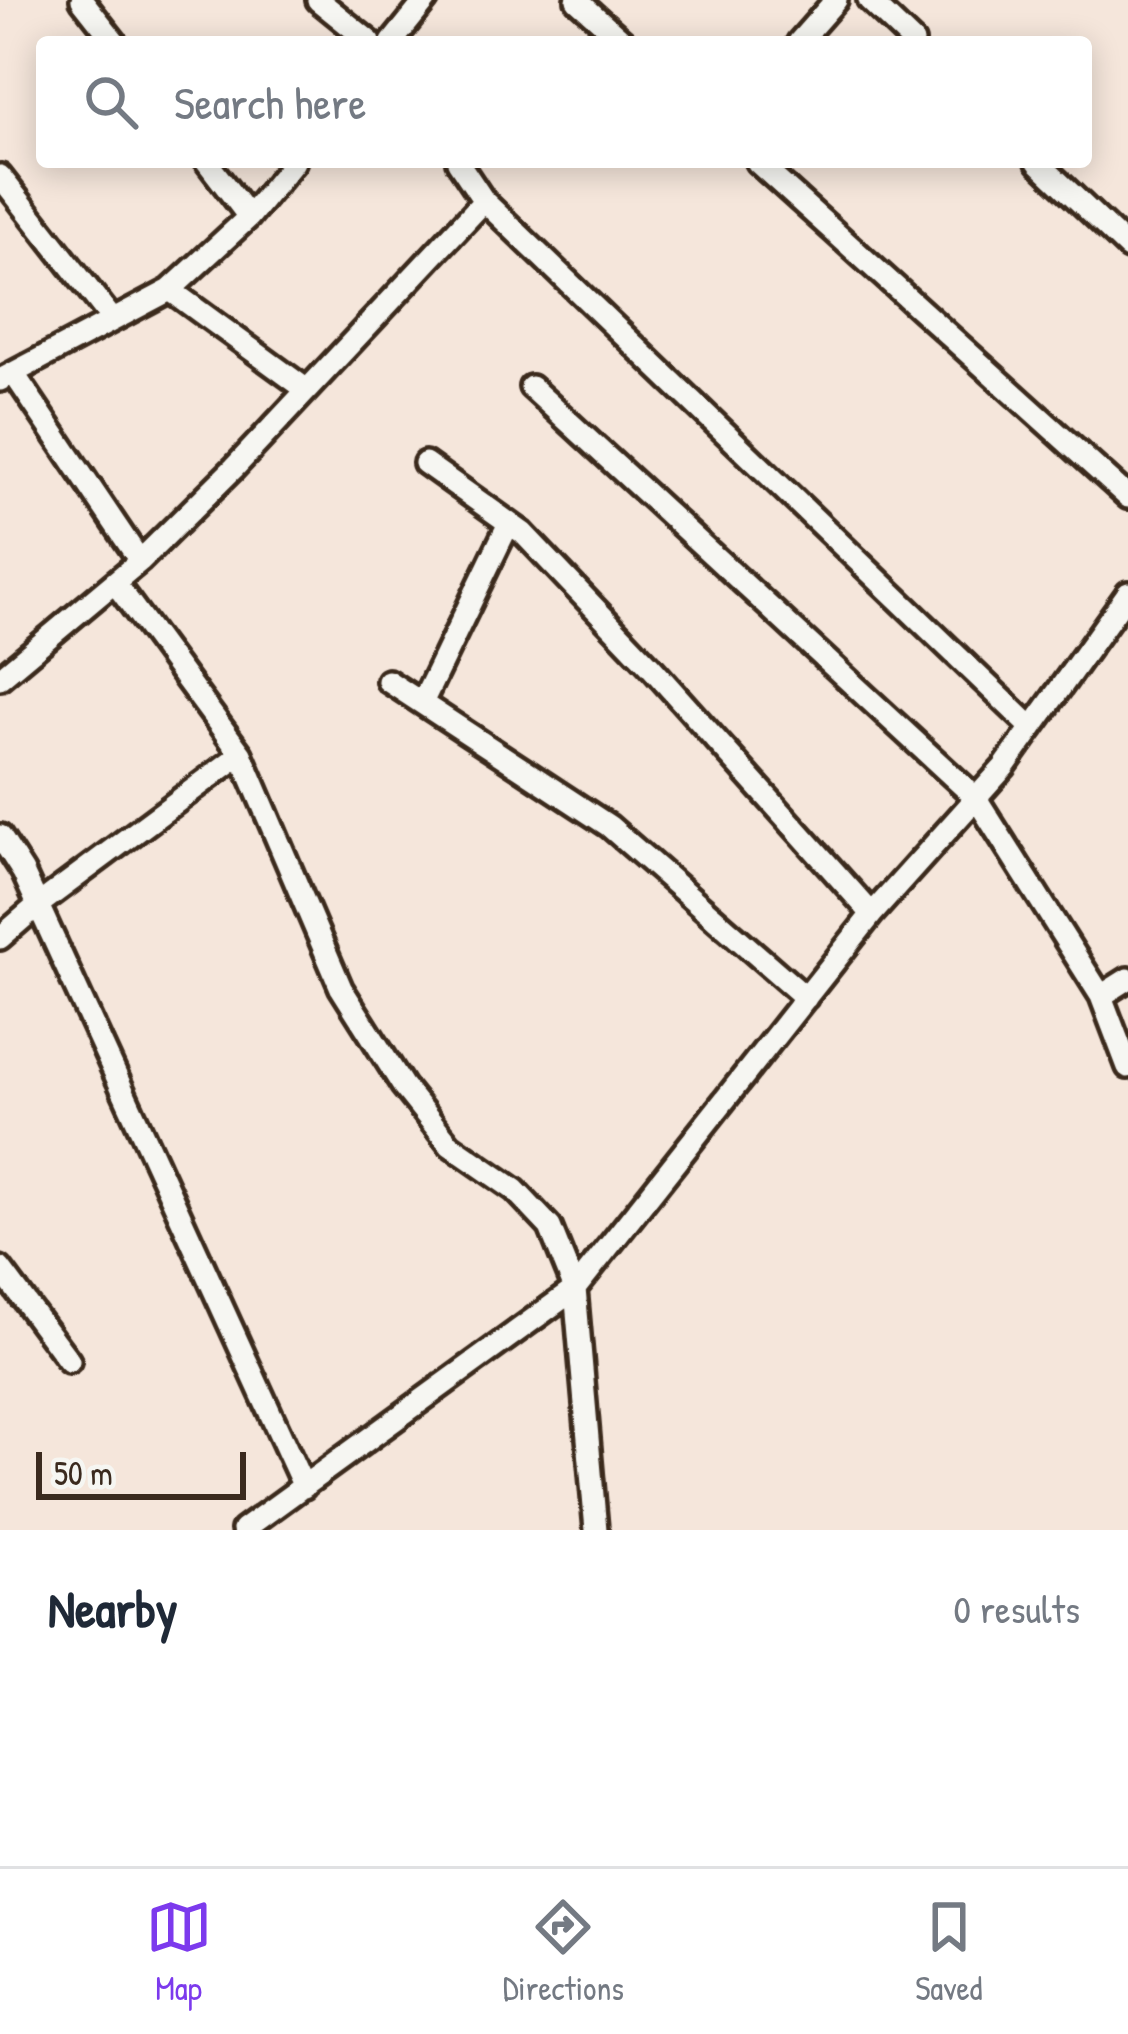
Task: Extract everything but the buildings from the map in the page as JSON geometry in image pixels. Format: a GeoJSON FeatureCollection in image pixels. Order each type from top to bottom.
{"type":"FeatureCollection","features":[{"type":"Feature","properties":{"kind":"street"},"geometry":{"type":"LineString","coordinates":[[82,0],[110,36]]}},
{"type":"Feature","properties":{"kind":"street"},"geometry":{"type":"LineString","coordinates":[[318,0],[363,36]]}},
{"type":"Feature","properties":{"kind":"street"},"geometry":{"type":"LineString","coordinates":[[397,36],[426,0]]}},
{"type":"Feature","properties":{"kind":"street"},"geometry":{"type":"LineString","coordinates":[[577,0],[616,36]]}},
{"type":"Feature","properties":{"kind":"street"},"geometry":{"type":"LineString","coordinates":[[804,36],[836,0]]}},
{"type":"Feature","properties":{"kind":"street"},"geometry":{"type":"LineString","coordinates":[[869,0],[907,36]]}},
{"type":"Feature","properties":{"kind":"street"},"geometry":{"type":"LineString","coordinates":[[212,168],[249,217]]}},
{"type":"Feature","properties":{"kind":"street"},"geometry":{"type":"LineString","coordinates":[[140,561],[7,377],[170,290],[249,217],[289,168]]}},
{"type":"Feature","properties":{"kind":"street"},"geometry":{"type":"LineString","coordinates":[[462,168],[484,201],[1032,728]]}},
{"type":"Feature","properties":{"kind":"street"},"geometry":{"type":"LineString","coordinates":[[764,168],[1128,497]]}},
{"type":"Feature","properties":{"kind":"street"},"geometry":{"type":"LineString","coordinates":[[1044,168],[1128,248]]}},
{"type":"Feature","properties":{"kind":"street"},"geometry":{"type":"LineString","coordinates":[[0,176],[112,319]]}},
{"type":"Feature","properties":{"kind":"street"},"geometry":{"type":"LineString","coordinates":[[0,678],[140,561],[484,201]]}},
{"type":"Feature","properties":{"kind":"street"},"geometry":{"type":"LineString","coordinates":[[170,290],[307,390]]}},
{"type":"Feature","properties":{"kind":"street"},"geometry":{"type":"LineString","coordinates":[[532,386],[976,798],[1101,996],[1128,1067]]}},
{"type":"Feature","properties":{"kind":"street"},"geometry":{"type":"LineString","coordinates":[[425,463],[523,533],[650,666],[872,914]]}},
{"type":"Feature","properties":{"kind":"street"},"geometry":{"type":"LineString","coordinates":[[422,703],[509,523]]}},
{"type":"Feature","properties":{"kind":"street"},"geometry":{"type":"LineString","coordinates":[[116,584],[241,754],[341,988],[403,1086],[450,1145],[515,1190],[550,1226],[575,1289],[596,1530]]}},
{"type":"Feature","properties":{"kind":"street"},"geometry":{"type":"LineString","coordinates":[[243,1530],[575,1289],[872,914],[1032,728],[1128,593]]}},
{"type":"Feature","properties":{"kind":"street"},"geometry":{"type":"LineString","coordinates":[[388,681],[609,826],[806,998]]}},
{"type":"Feature","properties":{"kind":"street"},"geometry":{"type":"LineString","coordinates":[[0,938],[38,904],[241,754]]}},
{"type":"Feature","properties":{"kind":"street"},"geometry":{"type":"LineString","coordinates":[[0,836],[38,904],[304,1487]]}},
{"type":"Feature","properties":{"kind":"street"},"geometry":{"type":"LineString","coordinates":[[1101,996],[1128,979]]}},
{"type":"Feature","properties":{"kind":"street"},"geometry":{"type":"LineString","coordinates":[[0,1268],[69,1361]]}}]}
